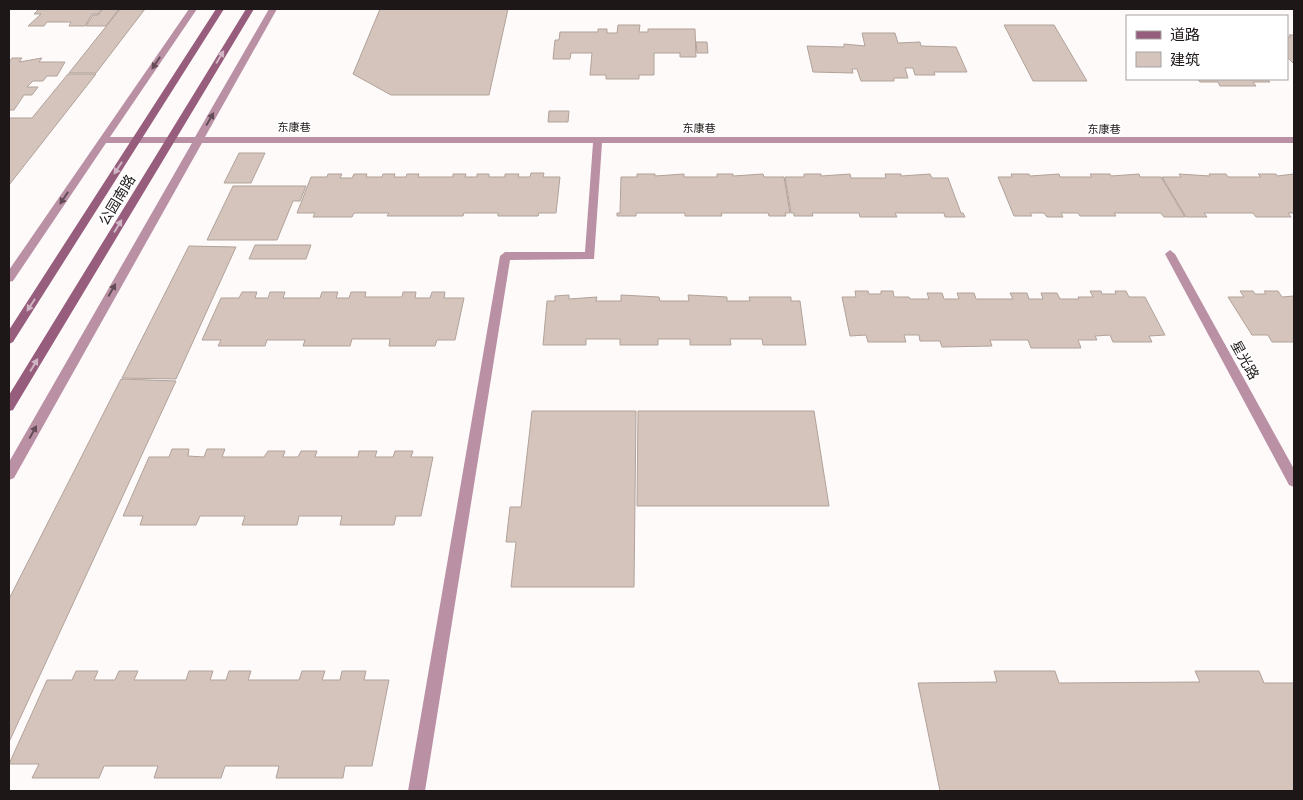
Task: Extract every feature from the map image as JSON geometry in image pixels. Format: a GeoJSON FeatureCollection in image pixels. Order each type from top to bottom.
{"type":"FeatureCollection","features":[{"type":"Feature","properties":{"kind":"main road","name":"公园南路"},"geometry":{"type":"LineString","coordinates":[[9,339],[220,9]]}},
{"type":"Feature","properties":{"kind":"main road","name":"公园南路"},"geometry":{"type":"LineString","coordinates":[[9,406],[250,9]]}},
{"type":"Feature","properties":{"kind":"street"},"geometry":{"type":"LineString","coordinates":[[9,278],[193,9]]}},
{"type":"Feature","properties":{"kind":"street"},"geometry":{"type":"LineString","coordinates":[[9,474],[273,9]]}},
{"type":"Feature","properties":{"kind":"street"},"geometry":{"type":"LineString","coordinates":[[416,791],[505,256],[590,256],[598,139]]}},
{"type":"Feature","properties":{"kind":"street","name":"东康巷"},"geometry":{"type":"LineString","coordinates":[[104,140],[1294,140]]}},
{"type":"Feature","properties":{"kind":"street","name":"星光路"},"geometry":{"type":"LineString","coordinates":[[1170,254],[1294,481]]}},
{"type":"Feature","properties":{"kind":"building"},"geometry":{"type":"Polygon","coordinates":[[[39,9],[102,9],[98,14],[92,14],[85,26],[69,26],[71,22],[47,22],[44,26],[28,26],[41,14],[34,14],[39,9]]]}},
{"type":"Feature","properties":{"kind":"building"},"geometry":{"type":"Polygon","coordinates":[[[103,9],[119,9],[106,26],[86,26],[93,15],[98,15],[103,9]]]}},
{"type":"Feature","properties":{"kind":"building"},"geometry":{"type":"Polygon","coordinates":[[[120,9],[145,9],[96,73],[69,73],[120,9]]]}},
{"type":"Feature","properties":{"kind":"building"},"geometry":{"type":"Polygon","coordinates":[[[380,9],[508,9],[489,95],[391,95],[353,74],[380,9]]]}},
{"type":"Feature","properties":{"kind":"building"},"geometry":{"type":"Polygon","coordinates":[[[618,25],[640,25],[639,32],[648,32],[648,29],[695,29],[696,57],[680,57],[680,53],[654,53],[654,75],[639,75],[639,79],[606,79],[606,75],[590,75],[592,53],[571,53],[570,59],[553,59],[555,40],[559,40],[560,32],[598,32],[598,29],[607,29],[607,33],[617,33],[618,25]]]}},
{"type":"Feature","properties":{"kind":"building"},"geometry":{"type":"Polygon","coordinates":[[[1004,25],[1054,25],[1087,81],[1033,81],[1004,25]]]}},
{"type":"Feature","properties":{"kind":"building"},"geometry":{"type":"Polygon","coordinates":[[[862,33],[895,33],[898,43],[920,42],[921,46],[956,47],[967,72],[934,72],[935,75],[915,75],[913,68],[905,68],[908,78],[894,78],[894,81],[861,81],[857,69],[852,69],[853,73],[813,72],[807,46],[844,47],[844,44],[865,46],[862,33]]]}},
{"type":"Feature","properties":{"kind":"building"},"geometry":{"type":"Polygon","coordinates":[[[1289,35],[1294,35],[1294,64],[1288,58],[1288,37],[1291,37],[1289,35]]]}},
{"type":"Feature","properties":{"kind":"building"},"geometry":{"type":"Polygon","coordinates":[[[696,42],[707,42],[708,53],[697,53],[696,42]]]}},
{"type":"Feature","properties":{"kind":"building"},"geometry":{"type":"Polygon","coordinates":[[[12,58],[22,58],[19,62],[42,58],[39,62],[65,62],[57,76],[47,76],[43,81],[33,81],[27,87],[38,87],[32,95],[24,95],[14,110],[9,110],[9,62],[12,58]]]}},
{"type":"Feature","properties":{"kind":"building"},"geometry":{"type":"Polygon","coordinates":[[[68,74],[96,74],[9,185],[9,118],[32,118],[68,74]]]}},
{"type":"Feature","properties":{"kind":"building"},"geometry":{"type":"Polygon","coordinates":[[[1198,80],[1268,80],[1270,82],[1253,82],[1256,86],[1220,86],[1218,82],[1200,82],[1198,80]]]}},
{"type":"Feature","properties":{"kind":"building"},"geometry":{"type":"Polygon","coordinates":[[[549,111],[569,111],[568,122],[548,122],[549,111]]]}},
{"type":"Feature","properties":{"kind":"building"},"geometry":{"type":"Polygon","coordinates":[[[239,153],[265,153],[251,183],[224,183],[239,153]]]}},
{"type":"Feature","properties":{"kind":"building"},"geometry":{"type":"Polygon","coordinates":[[[531,173],[544,173],[543,177],[560,177],[556,213],[539,213],[538,216],[498,216],[498,213],[464,213],[463,216],[387,216],[389,213],[354,213],[352,217],[313,217],[315,213],[297,213],[311,177],[327,177],[328,174],[342,174],[340,178],[352,178],[354,174],[367,174],[366,177],[382,177],[383,174],[395,174],[394,177],[406,177],[407,174],[419,174],[418,177],[453,177],[453,174],[466,174],[465,177],[477,177],[477,174],[489,174],[489,177],[505,177],[505,174],[519,174],[518,177],[530,177],[531,173]]]}},
{"type":"Feature","properties":{"kind":"building"},"geometry":{"type":"Polygon","coordinates":[[[637,174],[655,174],[655,176],[684,174],[684,177],[717,177],[717,174],[733,174],[733,176],[763,174],[764,177],[784,177],[790,213],[785,213],[786,216],[769,216],[768,213],[721,213],[722,216],[685,216],[685,213],[636,213],[636,216],[617,216],[617,213],[620,213],[621,177],[637,177],[637,174]]]}},
{"type":"Feature","properties":{"kind":"building"},"geometry":{"type":"Polygon","coordinates":[[[804,174],[821,174],[821,176],[850,174],[851,178],[886,178],[885,174],[901,174],[901,176],[930,174],[932,178],[948,178],[961,213],[965,217],[945,217],[944,213],[895,213],[897,217],[860,217],[859,213],[812,213],[813,216],[794,216],[794,213],[791,213],[785,177],[804,177],[804,174]]]}},
{"type":"Feature","properties":{"kind":"building"},"geometry":{"type":"Polygon","coordinates":[[[1011,174],[1029,174],[1030,176],[1059,174],[1060,177],[1092,177],[1090,174],[1110,174],[1111,176],[1139,174],[1140,177],[1161,177],[1185,217],[1164,217],[1161,213],[1114,213],[1116,216],[1080,216],[1078,213],[1061,213],[1063,217],[1047,217],[1044,213],[1030,213],[1032,216],[1014,216],[998,177],[1012,177],[1011,174]]]}},
{"type":"Feature","properties":{"kind":"building"},"geometry":{"type":"Polygon","coordinates":[[[1179,174],[1210,176],[1209,174],[1226,174],[1228,177],[1261,177],[1258,174],[1276,174],[1277,176],[1294,174],[1294,213],[1288,213],[1291,217],[1256,217],[1253,213],[1204,213],[1207,217],[1186,217],[1162,177],[1181,177],[1179,174]]]}},
{"type":"Feature","properties":{"kind":"building"},"geometry":{"type":"Polygon","coordinates":[[[233,186],[306,186],[300,201],[293,201],[277,240],[207,240],[233,186]]]}},
{"type":"Feature","properties":{"kind":"building"},"geometry":{"type":"Polygon","coordinates":[[[255,245],[311,245],[306,259],[249,259],[255,245]]]}},
{"type":"Feature","properties":{"kind":"building"},"geometry":{"type":"Polygon","coordinates":[[[189,246],[236,247],[176,379],[122,378],[189,246]]]}},
{"type":"Feature","properties":{"kind":"building"},"geometry":{"type":"Polygon","coordinates":[[[855,291],[881,294],[881,291],[893,291],[894,297],[909,297],[910,299],[929,299],[927,293],[942,293],[944,299],[959,299],[957,293],[974,293],[976,299],[1013,299],[1010,293],[1027,293],[1029,299],[1043,299],[1041,293],[1057,293],[1060,299],[1079,299],[1078,297],[1093,297],[1090,291],[1101,291],[1102,294],[1116,294],[1115,291],[1126,291],[1129,297],[1145,297],[1165,335],[1149,336],[1152,342],[1113,342],[1110,335],[1095,336],[1097,340],[1078,340],[1081,348],[1031,348],[1028,340],[990,340],[992,346],[942,347],[940,341],[920,341],[919,335],[904,335],[906,342],[868,342],[866,335],[850,336],[842,297],[856,297],[855,291]]]}},
{"type":"Feature","properties":{"kind":"building"},"geometry":{"type":"Polygon","coordinates":[[[1240,291],[1266,294],[1264,291],[1278,291],[1282,297],[1294,296],[1294,342],[1272,342],[1268,335],[1252,335],[1228,297],[1244,297],[1240,291]]]}},
{"type":"Feature","properties":{"kind":"building"},"geometry":{"type":"Polygon","coordinates":[[[242,292],[257,292],[255,298],[268,298],[270,292],[285,292],[283,298],[320,298],[322,292],[338,292],[336,298],[349,298],[351,292],[366,292],[365,297],[402,297],[403,292],[416,292],[415,298],[430,298],[432,292],[445,292],[444,298],[464,298],[455,340],[437,340],[435,346],[389,346],[390,339],[352,339],[350,346],[303,346],[305,340],[267,340],[265,346],[218,346],[221,340],[202,340],[221,298],[239,298],[242,292]]]}},
{"type":"Feature","properties":{"kind":"building"},"geometry":{"type":"Polygon","coordinates":[[[569,295],[569,299],[597,297],[596,301],[621,301],[621,295],[659,297],[660,301],[689,301],[688,295],[727,297],[727,301],[750,301],[749,297],[791,297],[791,301],[800,301],[806,345],[763,345],[762,339],[730,339],[731,345],[690,345],[690,339],[658,339],[658,345],[620,345],[620,339],[586,339],[586,345],[543,345],[547,301],[555,301],[555,296],[569,295]]]}},
{"type":"Feature","properties":{"kind":"building"},"geometry":{"type":"Polygon","coordinates":[[[121,379],[176,381],[9,742],[9,599],[121,379]]]}},
{"type":"Feature","properties":{"kind":"building"},"geometry":{"type":"Polygon","coordinates":[[[532,411],[636,411],[634,587],[511,587],[516,542],[506,542],[510,507],[521,507],[532,411]]]}},
{"type":"Feature","properties":{"kind":"building"},"geometry":{"type":"Polygon","coordinates":[[[638,411],[814,411],[829,506],[637,506],[638,411]]]}},
{"type":"Feature","properties":{"kind":"building"},"geometry":{"type":"Polygon","coordinates":[[[172,449],[189,449],[188,456],[204,457],[207,449],[225,449],[222,457],[264,457],[268,451],[285,451],[283,457],[298,457],[301,451],[317,451],[315,457],[358,457],[359,451],[377,451],[375,457],[393,457],[395,451],[413,451],[411,457],[433,457],[421,516],[396,516],[394,525],[340,525],[342,516],[299,516],[297,525],[242,525],[245,516],[200,516],[196,525],[140,525],[143,516],[123,516],[149,457],[169,457],[172,449]]]}},
{"type":"Feature","properties":{"kind":"building"},"geometry":{"type":"Polygon","coordinates":[[[76,671],[98,671],[94,680],[115,680],[119,671],[138,671],[134,680],[186,680],[189,671],[213,671],[210,680],[226,680],[229,671],[251,671],[248,680],[299,680],[302,671],[325,671],[322,680],[340,680],[342,671],[366,671],[364,680],[389,680],[372,766],[345,766],[343,778],[276,778],[279,766],[225,766],[221,778],[154,778],[158,766],[104,766],[99,778],[32,778],[39,764],[9,764],[47,680],[72,680],[76,671]]]}},
{"type":"Feature","properties":{"kind":"building"},"geometry":{"type":"Polygon","coordinates":[[[994,671],[1055,671],[1059,683],[1200,682],[1195,671],[1259,671],[1264,683],[1294,683],[1294,791],[940,791],[918,683],[997,682],[994,671]]]}}]}
